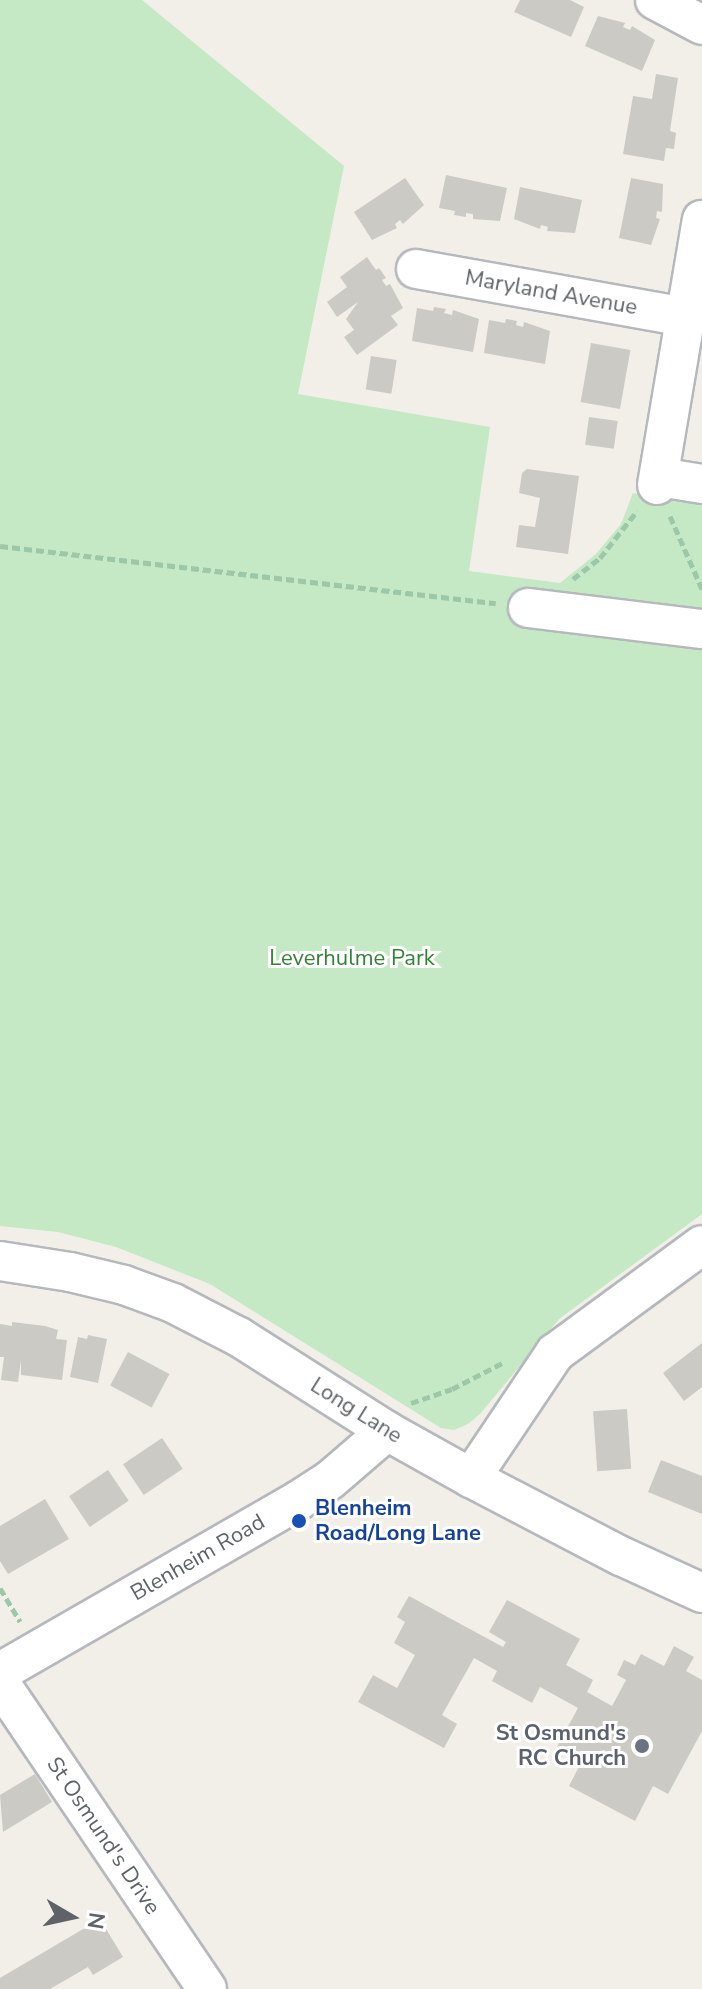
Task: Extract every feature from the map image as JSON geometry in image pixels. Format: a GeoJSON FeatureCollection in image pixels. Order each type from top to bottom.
{"type":"FeatureCollection","features":[{"type":"Feature","properties":{"kind":"street"},"geometry":{"type":"LineString","coordinates":[[655,0],[702,25]]}},
{"type":"Feature","properties":{"kind":"street"},"geometry":{"type":"LineString","coordinates":[[702,220],[658,481],[702,484]]}},
{"type":"Feature","properties":{"kind":"street","name":"Maryland Avenue"},"geometry":{"type":"LineString","coordinates":[[416,269],[685,317]]}},
{"type":"Feature","properties":{"kind":"street"},"geometry":{"type":"LineString","coordinates":[[528,608],[702,629]]}},
{"type":"Feature","properties":{"kind":"street"},"geometry":{"type":"LineString","coordinates":[[471,1478],[555,1353],[702,1245]]}},
{"type":"Feature","properties":{"kind":"street","name":"Long Lane"},"geometry":{"type":"LineString","coordinates":[[0,1261],[70,1272],[124,1285],[173,1303],[398,1417],[471,1478],[621,1556],[702,1593]]}},
{"type":"Feature","properties":{"kind":"street","name":"Blenheim Road"},"geometry":{"type":"LineString","coordinates":[[0,1672],[299,1500],[330,1480],[398,1417]]}},
{"type":"Feature","properties":{"kind":"street","name":"St Osmund's Drive"},"geometry":{"type":"LineString","coordinates":[[0,1683],[193,1984]]}},
{"type":"Feature","properties":{"kind":"path"},"geometry":{"type":"LineString","coordinates":[[658,481],[702,589]]}},
{"type":"Feature","properties":{"kind":"path"},"geometry":{"type":"LineString","coordinates":[[0,546],[528,608],[564,587],[600,558],[658,481]]}},
{"type":"Feature","properties":{"kind":"path"},"geometry":{"type":"LineString","coordinates":[[398,1417],[519,1354],[555,1353]]}},
{"type":"Feature","properties":{"kind":"green space","name":"Leverhulme Park"},"geometry":{"type":"Polygon","coordinates":[[[0,0],[142,0],[344,166],[298,394],[490,427],[469,571],[560,583],[596,554],[621,524],[633,493],[683,502],[685,492],[702,495],[702,1214],[559,1319],[480,1414],[454,1430],[441,1428],[210,1284],[116,1247],[58,1232],[0,1226],[0,0]]]}},
{"type":"Feature","properties":{"kind":"building"},"geometry":{"type":"Polygon","coordinates":[[[520,0],[570,0],[584,7],[571,37],[514,12],[520,0]]]}},
{"type":"Feature","properties":{"kind":"building"},"geometry":{"type":"Polygon","coordinates":[[[598,16],[625,23],[623,27],[630,30],[632,26],[655,40],[642,71],[585,46],[598,16]]]}},
{"type":"Feature","properties":{"kind":"building"},"geometry":{"type":"Polygon","coordinates":[[[656,74],[678,78],[670,131],[676,133],[674,149],[666,148],[664,161],[623,154],[633,96],[652,99],[656,74]]]}},
{"type":"Feature","properties":{"kind":"building"},"geometry":{"type":"Polygon","coordinates":[[[446,175],[507,188],[500,221],[473,219],[473,214],[466,213],[466,217],[454,215],[455,211],[439,208],[446,175]]]}},
{"type":"Feature","properties":{"kind":"building"},"geometry":{"type":"Polygon","coordinates":[[[405,178],[424,205],[403,224],[400,220],[395,224],[397,228],[372,240],[354,212],[405,178]]]}},
{"type":"Feature","properties":{"kind":"building"},"geometry":{"type":"Polygon","coordinates":[[[631,178],[663,184],[662,212],[657,211],[656,218],[660,219],[651,245],[619,238],[631,178]]]}},
{"type":"Feature","properties":{"kind":"building"},"geometry":{"type":"Polygon","coordinates":[[[520,187],[582,200],[575,233],[547,231],[548,227],[541,225],[540,229],[514,219],[520,187]]]}},
{"type":"Feature","properties":{"kind":"building"},"geometry":{"type":"Polygon","coordinates":[[[367,257],[376,270],[379,268],[386,278],[382,280],[386,286],[390,284],[403,308],[391,316],[398,325],[357,355],[344,337],[354,330],[346,319],[358,302],[337,317],[327,302],[347,287],[340,277],[367,257]]]}},
{"type":"Feature","properties":{"kind":"building"},"geometry":{"type":"Polygon","coordinates":[[[434,307],[446,309],[444,313],[452,315],[453,310],[479,319],[473,352],[412,341],[417,308],[433,311],[434,307]]]}},
{"type":"Feature","properties":{"kind":"building"},"geometry":{"type":"Polygon","coordinates":[[[506,319],[517,321],[516,325],[523,327],[524,322],[550,331],[545,364],[484,353],[489,320],[505,323],[506,319]]]}},
{"type":"Feature","properties":{"kind":"building"},"geometry":{"type":"Polygon","coordinates":[[[591,343],[630,350],[620,409],[581,402],[591,343]]]}},
{"type":"Feature","properties":{"kind":"building"},"geometry":{"type":"Polygon","coordinates":[[[371,356],[397,360],[391,394],[366,390],[371,356]]]}},
{"type":"Feature","properties":{"kind":"building"},"geometry":{"type":"Polygon","coordinates":[[[589,417],[618,421],[614,449],[585,445],[589,417]]]}},
{"type":"Feature","properties":{"kind":"building"},"geometry":{"type":"Polygon","coordinates":[[[527,469],[579,476],[568,554],[516,547],[519,525],[535,527],[540,498],[519,493],[522,473],[527,469]]]}},
{"type":"Feature","properties":{"kind":"building"},"geometry":{"type":"Polygon","coordinates":[[[12,1322],[58,1330],[56,1339],[67,1340],[62,1380],[21,1375],[21,1360],[18,1382],[1,1380],[4,1357],[0,1357],[0,1324],[12,1326],[12,1322]]]}},
{"type":"Feature","properties":{"kind":"building"},"geometry":{"type":"Polygon","coordinates":[[[88,1335],[107,1339],[98,1383],[70,1377],[78,1337],[87,1339],[88,1335]]]}},
{"type":"Feature","properties":{"kind":"building"},"geometry":{"type":"Polygon","coordinates":[[[702,1343],[702,1387],[684,1401],[663,1373],[702,1343]]]}},
{"type":"Feature","properties":{"kind":"building"},"geometry":{"type":"Polygon","coordinates":[[[128,1352],[169,1374],[152,1408],[110,1386],[128,1352]]]}},
{"type":"Feature","properties":{"kind":"building"},"geometry":{"type":"Polygon","coordinates":[[[627,1409],[631,1469],[597,1471],[593,1411],[627,1409]]]}},
{"type":"Feature","properties":{"kind":"building"},"geometry":{"type":"Polygon","coordinates":[[[162,1438],[183,1469],[144,1495],[123,1464],[162,1438]]]}},
{"type":"Feature","properties":{"kind":"building"},"geometry":{"type":"Polygon","coordinates":[[[661,1460],[702,1476],[702,1514],[648,1492],[661,1460]]]}},
{"type":"Feature","properties":{"kind":"building"},"geometry":{"type":"Polygon","coordinates":[[[108,1470],[129,1501],[90,1527],[69,1496],[108,1470]]]}},
{"type":"Feature","properties":{"kind":"building"},"geometry":{"type":"Polygon","coordinates":[[[45,1499],[69,1539],[8,1574],[0,1561],[0,1526],[45,1499]]]}},
{"type":"Feature","properties":{"kind":"building"},"geometry":{"type":"Polygon","coordinates":[[[409,1596],[503,1647],[506,1642],[489,1632],[507,1600],[580,1639],[566,1665],[593,1680],[587,1692],[612,1706],[626,1680],[617,1675],[624,1660],[635,1665],[641,1654],[664,1666],[674,1646],[694,1657],[686,1671],[702,1680],[702,1731],[668,1794],[653,1786],[635,1821],[569,1786],[582,1761],[557,1747],[578,1708],[540,1687],[532,1703],[492,1681],[497,1671],[474,1658],[442,1715],[457,1724],[444,1748],[358,1702],[373,1675],[397,1688],[415,1655],[394,1643],[405,1622],[397,1617],[409,1596]]]}},
{"type":"Feature","properties":{"kind":"building"},"geometry":{"type":"Polygon","coordinates":[[[35,1774],[52,1802],[3,1832],[0,1795],[35,1774]]]}},
{"type":"Feature","properties":{"kind":"building"},"geometry":{"type":"Polygon","coordinates":[[[100,1919],[123,1957],[93,1975],[88,1967],[50,1989],[0,1989],[0,1978],[100,1919]]]}},
{"type":"Feature","properties":{"kind":"place","name":"Blenheim Road/Long Lane"},"geometry":{"type":"Point","coordinates":[299,1521]}},
{"type":"Feature","properties":{"kind":"place","name":"St Osmund's RC Church"},"geometry":{"type":"Point","coordinates":[642,1746]}}]}
